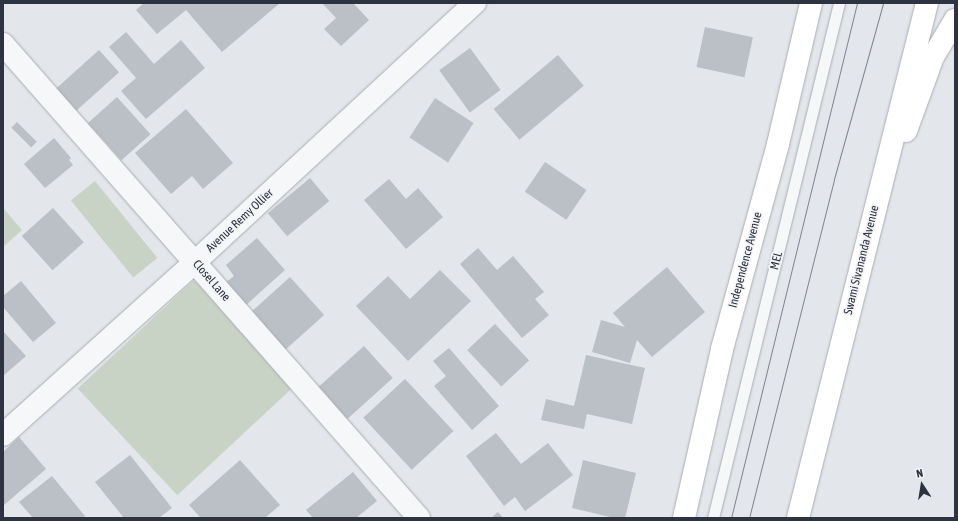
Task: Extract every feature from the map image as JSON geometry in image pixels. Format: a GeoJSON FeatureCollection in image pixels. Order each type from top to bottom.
{"type":"FeatureCollection","features":[{"type":"Feature","properties":{"kind":"street","name":"Avenue Remy Ollier"},"geometry":{"type":"LineString","coordinates":[[3,435],[194,263],[475,3]]}},
{"type":"Feature","properties":{"kind":"street","name":"Independence Avenue"},"geometry":{"type":"LineString","coordinates":[[684,518],[722,349],[778,144],[811,3]]}},
{"type":"Feature","properties":{"kind":"street","name":"Swami Sivananda Avenue"},"geometry":{"type":"LineString","coordinates":[[798,518],[926,3]]}},
{"type":"Feature","properties":{"kind":"street"},"geometry":{"type":"LineString","coordinates":[[880,186],[916,109],[933,57],[955,20]]}},
{"type":"Feature","properties":{"kind":"street","name":"Closel Lane"},"geometry":{"type":"LineString","coordinates":[[3,44],[419,518]]}},
{"type":"Feature","properties":{"kind":"lane","name":"MEL"},"geometry":{"type":"LineString","coordinates":[[713,518],[839,3]]}},
{"type":"Feature","properties":{"kind":"green space"},"geometry":{"type":"Polygon","coordinates":[[[95,181],[157,258],[133,277],[71,201],[95,181]]]}},
{"type":"Feature","properties":{"kind":"green space"},"geometry":{"type":"Polygon","coordinates":[[[3,208],[22,230],[3,247],[3,208]]]}},
{"type":"Feature","properties":{"kind":"green space"},"geometry":{"type":"Polygon","coordinates":[[[194,280],[294,387],[177,495],[78,388],[194,280]]]}},
{"type":"Feature","properties":{"kind":"building"},"geometry":{"type":"Polygon","coordinates":[[[144,3],[280,3],[222,52],[186,10],[157,34],[136,10],[144,3]]]}},
{"type":"Feature","properties":{"kind":"building"},"geometry":{"type":"Polygon","coordinates":[[[322,3],[353,3],[369,20],[341,46],[324,29],[336,18],[322,3]]]}},
{"type":"Feature","properties":{"kind":"building"},"geometry":{"type":"Polygon","coordinates":[[[705,27],[753,37],[744,77],[696,67],[705,27]]]}},
{"type":"Feature","properties":{"kind":"building"},"geometry":{"type":"Polygon","coordinates":[[[126,32],[154,64],[181,40],[205,68],[146,119],[121,91],[136,78],[109,47],[126,32]]]}},
{"type":"Feature","properties":{"kind":"building"},"geometry":{"type":"Polygon","coordinates":[[[470,48],[501,90],[470,112],[439,70],[470,48]]]}},
{"type":"Feature","properties":{"kind":"building"},"geometry":{"type":"Polygon","coordinates":[[[99,50],[119,72],[74,113],[54,91],[99,50]]]}},
{"type":"Feature","properties":{"kind":"building"},"geometry":{"type":"Polygon","coordinates":[[[558,55],[584,86],[519,140],[494,109],[558,55]]]}},
{"type":"Feature","properties":{"kind":"building"},"geometry":{"type":"Polygon","coordinates":[[[117,97],[150,134],[121,160],[88,123],[117,97]]]}},
{"type":"Feature","properties":{"kind":"building"},"geometry":{"type":"Polygon","coordinates":[[[435,98],[474,123],[448,162],[409,137],[435,98]]]}},
{"type":"Feature","properties":{"kind":"building"},"geometry":{"type":"Polygon","coordinates":[[[186,109],[233,163],[203,189],[192,176],[171,194],[135,153],[186,109]]]}},
{"type":"Feature","properties":{"kind":"building"},"geometry":{"type":"Polygon","coordinates":[[[17,122],[37,142],[31,147],[11,128],[17,122]]]}},
{"type":"Feature","properties":{"kind":"building"},"geometry":{"type":"Polygon","coordinates":[[[54,138],[71,158],[69,160],[73,165],[45,188],[24,164],[54,138]]]}},
{"type":"Feature","properties":{"kind":"building"},"geometry":{"type":"Polygon","coordinates":[[[545,162],[586,190],[566,220],[525,192],[545,162]]]}},
{"type":"Feature","properties":{"kind":"building"},"geometry":{"type":"Polygon","coordinates":[[[310,178],[329,201],[287,236],[268,213],[310,178]]]}},
{"type":"Feature","properties":{"kind":"building"},"geometry":{"type":"Polygon","coordinates":[[[389,179],[406,199],[418,188],[443,217],[406,249],[364,200],[389,179]]]}},
{"type":"Feature","properties":{"kind":"building"},"geometry":{"type":"Polygon","coordinates":[[[53,208],[84,242],[53,270],[22,236],[53,208]]]}},
{"type":"Feature","properties":{"kind":"building"},"geometry":{"type":"Polygon","coordinates":[[[257,238],[285,270],[246,305],[226,282],[234,276],[226,265],[257,238]]]}},
{"type":"Feature","properties":{"kind":"building"},"geometry":{"type":"Polygon","coordinates":[[[478,248],[497,270],[513,256],[544,292],[535,299],[549,315],[522,338],[460,264],[478,248]]]}},
{"type":"Feature","properties":{"kind":"building"},"geometry":{"type":"Polygon","coordinates":[[[667,267],[705,312],[652,357],[637,340],[630,363],[592,352],[601,320],[625,327],[613,313],[667,267]]]}},
{"type":"Feature","properties":{"kind":"building"},"geometry":{"type":"Polygon","coordinates":[[[440,270],[471,301],[408,361],[356,306],[388,276],[410,299],[440,270]]]}},
{"type":"Feature","properties":{"kind":"building"},"geometry":{"type":"Polygon","coordinates":[[[290,277],[324,315],[285,350],[251,312],[290,277]]]}},
{"type":"Feature","properties":{"kind":"building"},"geometry":{"type":"Polygon","coordinates":[[[21,281],[56,323],[33,342],[3,307],[3,296],[21,281]]]}},
{"type":"Feature","properties":{"kind":"building"},"geometry":{"type":"Polygon","coordinates":[[[495,324],[529,361],[501,386],[467,350],[495,324]]]}},
{"type":"Feature","properties":{"kind":"building"},"geometry":{"type":"Polygon","coordinates":[[[3,331],[26,356],[3,376],[3,331]]]}},
{"type":"Feature","properties":{"kind":"building"},"geometry":{"type":"Polygon","coordinates":[[[364,346],[393,378],[347,419],[318,387],[364,346]]]}},
{"type":"Feature","properties":{"kind":"building"},"geometry":{"type":"Polygon","coordinates":[[[449,348],[499,406],[472,430],[434,386],[446,376],[433,361],[449,348]]]}},
{"type":"Feature","properties":{"kind":"building"},"geometry":{"type":"Polygon","coordinates":[[[586,355],[645,368],[632,424],[587,414],[584,429],[541,420],[546,399],[574,406],[586,355]]]}},
{"type":"Feature","properties":{"kind":"building"},"geometry":{"type":"Polygon","coordinates":[[[405,379],[453,431],[412,470],[363,418],[405,379]]]}},
{"type":"Feature","properties":{"kind":"building"},"geometry":{"type":"Polygon","coordinates":[[[496,433],[521,464],[548,443],[573,475],[525,511],[515,497],[504,506],[466,456],[496,433]]]}},
{"type":"Feature","properties":{"kind":"building"},"geometry":{"type":"Polygon","coordinates":[[[19,437],[46,469],[4,505],[3,452],[19,437]]]}},
{"type":"Feature","properties":{"kind":"building"},"geometry":{"type":"Polygon","coordinates":[[[130,455],[172,508],[159,518],[124,518],[95,482],[130,455]]]}},
{"type":"Feature","properties":{"kind":"building"},"geometry":{"type":"Polygon","coordinates":[[[240,460],[280,505],[265,518],[201,518],[189,505],[240,460]]]}},
{"type":"Feature","properties":{"kind":"building"},"geometry":{"type":"Polygon","coordinates":[[[583,460],[636,473],[625,518],[614,518],[572,508],[583,460]]]}},
{"type":"Feature","properties":{"kind":"building"},"geometry":{"type":"Polygon","coordinates":[[[353,472],[377,501],[356,518],[313,518],[306,510],[353,472]]]}},
{"type":"Feature","properties":{"kind":"building"},"geometry":{"type":"Polygon","coordinates":[[[52,476],[85,516],[82,518],[33,518],[19,502],[52,476]]]}},
{"type":"Feature","properties":{"kind":"building"},"geometry":{"type":"Polygon","coordinates":[[[498,512],[503,518],[491,518],[498,512]]]}},
{"type":"Feature","properties":{"kind":"tram line"},"geometry":{"type":"LineString","coordinates":[[731,518],[857,3]]}},
{"type":"Feature","properties":{"kind":"tram line"},"geometry":{"type":"LineString","coordinates":[[749,518],[834,179],[883,3]]}}]}
